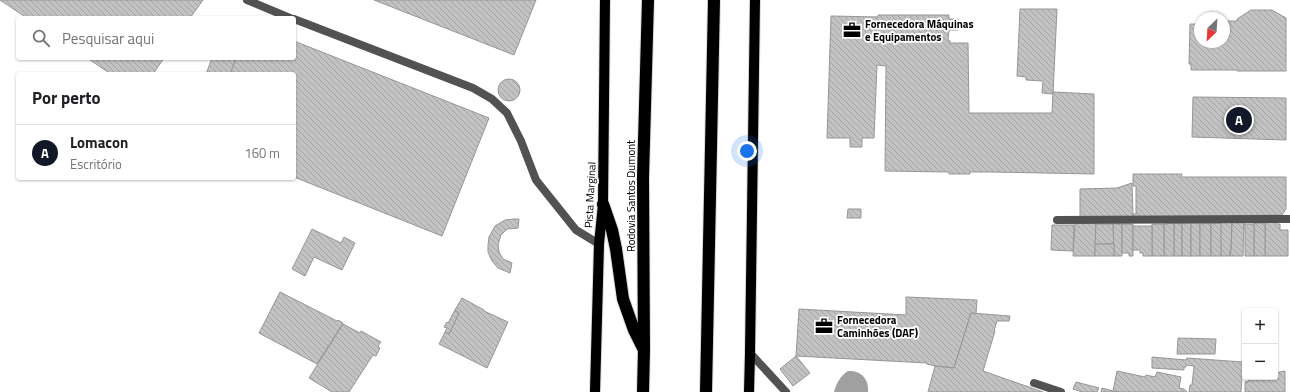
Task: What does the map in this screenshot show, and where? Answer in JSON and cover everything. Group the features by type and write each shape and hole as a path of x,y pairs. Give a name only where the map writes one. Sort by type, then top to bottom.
{"highway":[{"name":"Rodovia Santos Dumont","path":"643,392 643,177 648,0"},
{"path":"706,392 714,0"},
{"path":"603,204 612,230 623,299 634,330 644,350"}],"main road":[{"name":"Pista Marginal","path":"595,392 599,244 603,204 605,0"},
{"path":"749,392 755,0"}],"lane":[{"path":"247,0 285,16"},
{"path":"296,20 473,88 492,99 507,113 521,141 536,180 576,230 599,244"},
{"path":"1056,220 1290,219"},
{"path":"750,353 786,392"},
{"path":"1034,383 1061,392"}],"shaded area":[{"path":"848,371 857,372 866,379 868,392 834,392 839,380"}],"building":[{"path":"0,0 203,0 191,16 24,16"},
{"path":"374,0 536,0 514,55"},
{"path":"1020,9 1057,9 1053,94 1042,93 1043,81 1026,80 1026,77 1017,76"},
{"path":"1251,10 1272,10 1286,18 1286,71 1191,70 1191,64 1189,64 1190,24 1194,24 1194,48 1230,48 1230,21 1237,21 1237,19"},
{"path":"878,15 949,15 949,19 958,19 958,30 949,30 948,40 950,43 968,43 969,113 1052,113 1053,92 1094,94 1094,174 970,172 970,174 949,174 949,172 885,171 886,66 877,65 874,138 862,138 862,147 850,147 850,138 827,138 831,16 878,17"},
{"path":"296,42 489,118 442,236 296,178 296,72 231,72 235,60 296,60"},
{"path":"90,60 163,60 154,72 108,72"},
{"path":"211,60 235,60 231,72 207,72"},
{"path":"509,79 517,82 520,90 517,98 509,101 501,98 498,90 501,82"},
{"path":"1193,97 1286,98 1286,140 1192,137"},
{"path":"1133,174 1182,174 1181,177 1286,177 1286,209 1282,215 1133,217 1133,214 1136,214 1136,186 1133,186"},
{"path":"1132,183 1133,217 1080,217 1080,189 1117,188"},
{"path":"848,209 861,209 861,218 847,218"},
{"path":"519,219 518,228 507,229 501,235 498,245 499,252 503,259 512,263 510,273 498,268 492,261 488,252 488,245 489,237 495,226 505,220"},
{"path":"1220,222 1232,222 1230,256 1221,256"},
{"path":"1232,222 1244,222 1243,256 1230,256"},
{"path":"1265,222 1277,222 1277,224 1280,224 1280,230 1288,230 1288,256 1265,256"},
{"path":"1075,223 1096,223 1095,256 1073,256"},
{"path":"1174,223 1182,223 1182,256 1174,256"},
{"path":"1174,223 1174,256 1164,256 1164,224"},
{"path":"1182,223 1191,223 1191,256 1182,256"},
{"path":"1191,223 1200,223 1200,256 1191,256"},
{"path":"1200,223 1211,223 1211,256 1200,256"},
{"path":"1211,223 1221,223 1221,256 1211,256"},
{"path":"1254,223 1265,223 1265,256 1254,256"},
{"path":"1096,224 1113,224 1114,244 1095,244"},
{"path":"1113,224 1122,224 1122,256 1114,256"},
{"path":"1122,224 1133,224 1133,256 1129,256 1129,253 1122,253"},
{"path":"1152,224 1164,224 1164,256 1152,256"},
{"path":"1244,224 1254,224 1254,256 1245,256"},
{"path":"1052,225 1074,225 1073,251 1051,250"},
{"path":"1133,226 1152,226 1152,256 1143,256 1143,253 1140,253 1140,250 1133,250"},
{"path":"312,229 341,243 344,237 355,243 342,270 314,257 305,276 292,269"},
{"path":"1095,244 1114,244 1114,256 1095,256"},
{"path":"280,292 343,323 317,364 259,333"},
{"path":"906,297 977,300 976,314 971,313 954,368 935,366 927,363 796,356 799,309 906,315"},
{"path":"462,298 484,311 508,322 487,368 439,344 445,332 449,334 459,313 455,310"},
{"path":"455,310 459,313 449,334 445,332 447,328 444,327"},
{"path":"971,313 1010,316 1009,321 997,321 983,371 1043,392 928,392 935,366 954,368"},
{"path":"343,324 360,333 361,331 381,342 378,346 380,348 376,356 373,355 349,392 332,392 309,378"},
{"path":"1178,338 1216,339 1215,354 1177,354"},
{"path":"796,356 810,373 793,386 780,369"},
{"path":"1152,357 1242,362 1241,392 1189,392 1190,385 1192,385 1194,366 1186,365 1184,370 1152,368"},
{"path":"1117,371 1145,377 1146,375 1155,377 1157,372 1181,377 1179,388 1184,389 1187,392 1113,391"},
{"path":"1285,371 1285,392 1245,392 1245,382 1248,380 1278,380 1278,372"},
{"path":"1076,382 1099,388 1097,392 1082,392 1073,389"},
{"path":"1102,388 1113,391 1119,392 1101,392"}],"place":[{"name":"Fornecedora Máquinas e Equipamentos","path":"852,30"},
{"name":"Lomacon","path":"1239,120"},
{"name":"Fornecedora Caminhões (DAF)","path":"824,326"}]}
